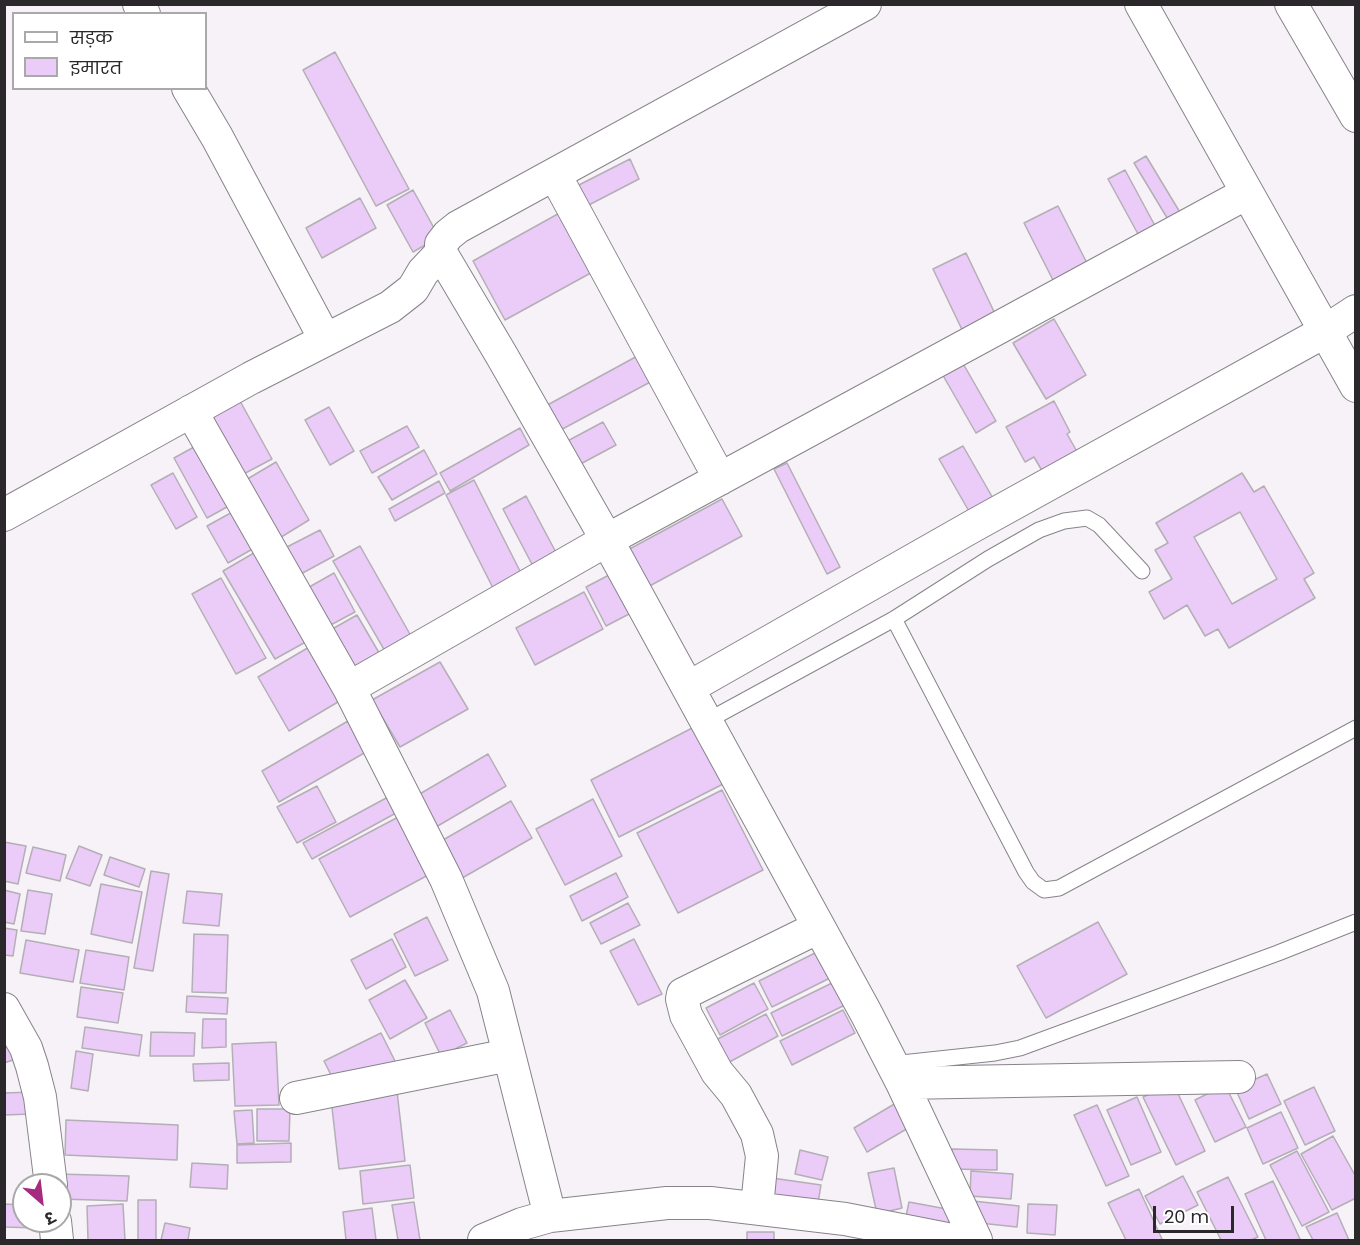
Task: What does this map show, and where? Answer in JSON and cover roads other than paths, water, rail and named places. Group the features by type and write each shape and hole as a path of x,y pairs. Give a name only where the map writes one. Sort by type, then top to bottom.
{"street":[{"path":"865,4 458,227 441,244 441,252 607,540 819,927 897,1073 976,1240"},
{"path":"1141,4 1356,386"},
{"path":"1292,4 1356,116"},
{"path":"189,90 217,137 325,339"},
{"path":"555,175 720,479"},
{"path":"349,688 607,540 1247,193"},
{"path":"4,515 191,411 325,339 376,315 413,289 423,272 441,252"},
{"path":"688,688 973,526 1324,332 1356,311"},
{"path":"191,411 349,688 446,879 493,992 550,1216"},
{"path":"757,1207 762,1156 758,1134 735,1095 717,1072 686,1016 683,994 819,927"},
{"path":"4,1009 26,1048 32,1066 40,1097 50,1173"},
{"path":"296,1098 508,1055"},
{"path":"897,1073 1239,1077"},
{"path":"491,1239 522,1224 550,1216 667,1203 710,1203 845,1219 952,1240"}],"lane":[{"path":"705,722 894,619 988,559 1039,530 1076,518 1087,518 1099,525 1142,571"},
{"path":"894,619 1026,872 1033,882 1044,890 1059,888 1356,728"},
{"path":"897,1073 1020,1048 1157,999 1356,922"}]}
